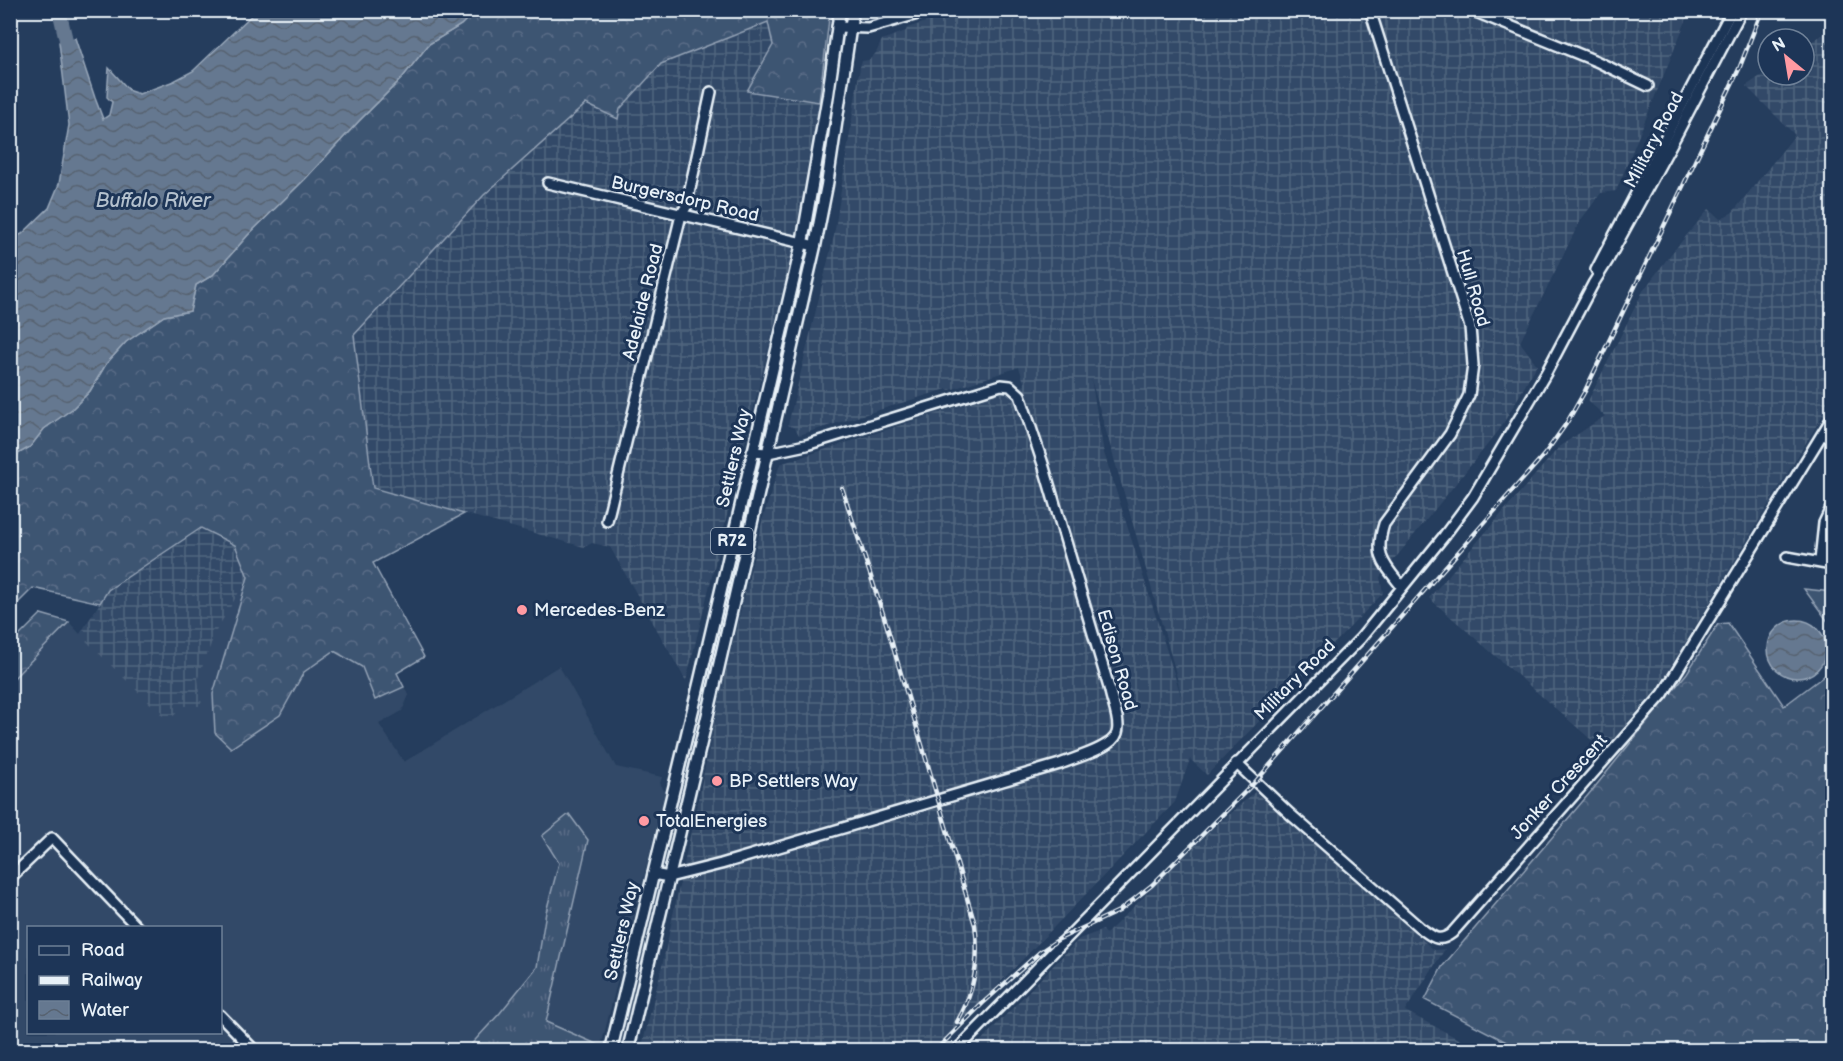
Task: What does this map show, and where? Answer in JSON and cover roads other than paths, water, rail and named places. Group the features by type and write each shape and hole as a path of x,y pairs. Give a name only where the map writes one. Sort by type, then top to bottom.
{"main road":[{"name":"Settlers Way","path":"611,1050 802,243 840,10"},
{"name":"Settlers Way","path":"628,1050 815,246 827,185 854,10"}],"street":[{"path":"837,27 868,28 932,10"},
{"name":"Hull Road","path":"1370,10 1470,327 1473,365 1469,394 1450,434 1384,524 1378,542 1380,554 1402,588"},
{"path":"1471,10 1596,61 1648,86"},
{"name":"Military Road","path":"1593,284 1594,273 1732,10"},
{"name":"Military Road","path":"957,1050 1361,638 1444,536 1473,497 1546,373 1593,284 1614,251 1742,10"},
{"name":"Adelaide Road","path":"607,521 681,215 686,207 711,92"},
{"name":"Burgersdorp Road","path":"549,183 815,246"},
{"name":"Edison Road","path":"653,874 669,877 864,823 1060,764 1110,744 1118,733 1110,691 1043,464 1020,395 1013,388 1001,385 806,445 768,453 752,452"},
{"name":"Jonker Crescent","path":"1236,763 1299,822 1419,927 1438,938 1446,938 1663,694 1833,418"},
{"path":"1820,561 1824,523 1833,506"},
{"path":"1787,557 1833,565"},
{"path":"10,878 52,838 137,926"},
{"path":"222,1017 254,1050"}],"water":[{"name":"Buffalo River","path":"256,11 475,11 461,25 429,44 402,78 248,235 213,275 196,285 190,311 164,316 126,342 106,364 90,391 72,409 44,429 30,447 11,458 11,239 22,234 49,208 59,184 69,125 59,42 75,38 103,119 109,115 112,102 107,97 109,68 130,91 139,94 174,81 193,71"},
{"path":"1797,620 1813,625 1821,633 1826,649 1821,665 1813,673 1797,678 1781,673 1773,665 1768,649 1773,633 1781,625"}],"waterway":[{"path":"59,10 66,40"}],"railway":[{"path":"936,1050 984,1002 1040,952 1059,939 1119,911 1152,885 1256,781 1544,455 1566,424 1585,391 1739,69 1762,10"},
{"path":"842,488 886,623 975,925 977,951 975,975 968,999 957,1022"}],"place":[{"name":"Mercedes-Benz","path":"522,610"},
{"name":"BP Settlers Way","path":"717,781"},
{"name":"TotalEnergies","path":"644,821"}]}
